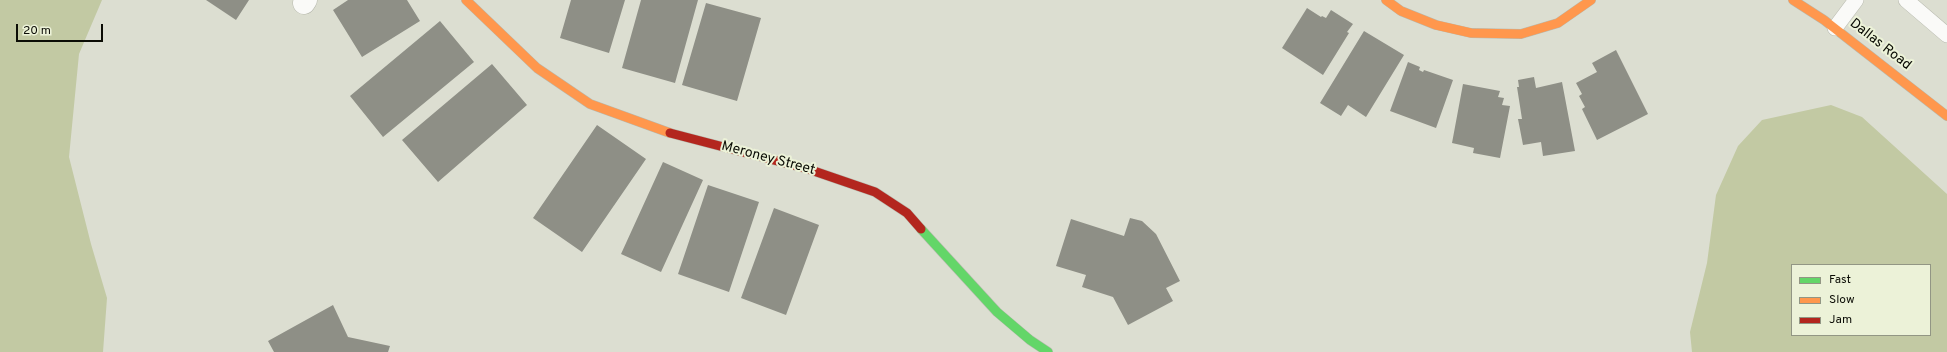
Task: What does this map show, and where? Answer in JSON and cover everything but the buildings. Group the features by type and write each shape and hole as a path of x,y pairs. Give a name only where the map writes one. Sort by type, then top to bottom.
{"street":[{"name":"Meroney Street","path":"466,0 537,68 590,104 673,134 808,169 875,192 907,213 997,312 1030,340 1048,352"},
{"path":"1386,0 1401,11 1436,25 1471,33 1521,34 1558,23 1591,0"},
{"name":"Dallas Road","path":"1793,0 1835,28 1947,116"}],"lane":[{"path":"1835,28 1856,0"},
{"path":"1906,0 1947,35"}],"green space":[{"path":"0,0 102,0 79,54 69,157 91,244 107,298 103,352 0,352"},
{"path":"1831,105 1862,117 1947,194 1947,352 1692,352 1690,332 1707,263 1716,195 1738,146 1762,120"}],"traffic: fast":[{"path":"921,229 997,312 1030,340 1048,352"}],"traffic: slow":[{"path":"466,0 537,68 590,104 670,133"},
{"path":"1386,0 1401,11 1436,25 1471,33 1521,34 1558,23 1591,0"},
{"path":"1793,0 1824,20 1947,116"}],"traffic: jam":[{"path":"670,133 808,169 875,192 907,213 921,229"}]}
